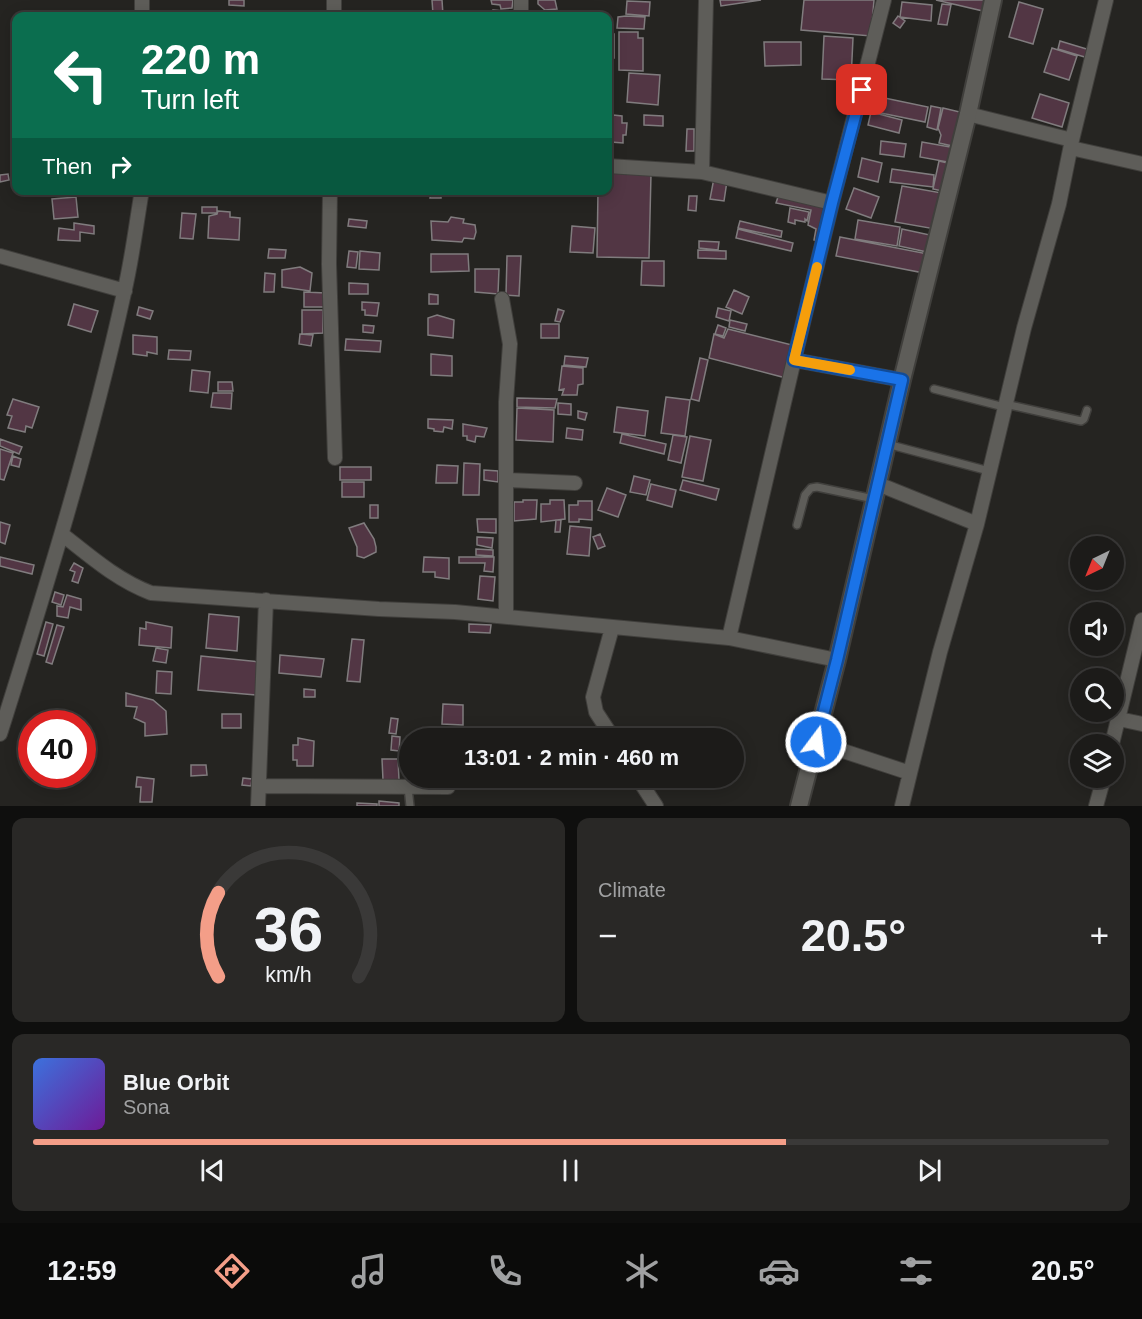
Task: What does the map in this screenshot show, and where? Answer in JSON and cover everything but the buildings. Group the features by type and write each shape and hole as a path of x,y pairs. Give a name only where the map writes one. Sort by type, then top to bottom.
{"street":[{"path":"702,172 706,0"},
{"path":"729,638 832,203 884,0"},
{"path":"799,806 837,660 902,380 968,114 993,0"},
{"path":"902,806 940,652 977,524 1024,328 1059,204 1106,0"},
{"path":"968,114 1142,164"},
{"path":"612,166 702,172 832,203"},
{"path":"0,734 63,535 93,424 125,291 141,195"},
{"path":"330,195 329,264 335,458"},
{"path":"0,256 125,291"},
{"path":"502,298 510,344 506,402 506,616"},
{"path":"794,360 902,380"},
{"path":"506,480 575,483"},
{"path":"876,492 977,524"},
{"path":"63,535 113,574 151,593 506,616 729,638 837,660"},
{"path":"258,806 266,600"},
{"path":"1124,697 1142,620"},
{"path":"606,728 596,712 593,697 612,628"},
{"path":"1124,720 1142,724"},
{"path":"816,742 910,773"},
{"path":"259,786 399,787"},
{"path":"644,788 656,806"},
{"path":"1096,806 1101,788"}],"lane":[{"path":"934,390 1081,421 1087,410"},
{"path":"887,444 989,471"},
{"path":"797,525 805,495 811,488 817,486 876,492"},
{"path":"408,788 410,806"}],"slow traffic":[{"path":"817,267 794,360 850,370"}],"route":[{"path":"816,742 902,380 794,360 862,90"}]}
